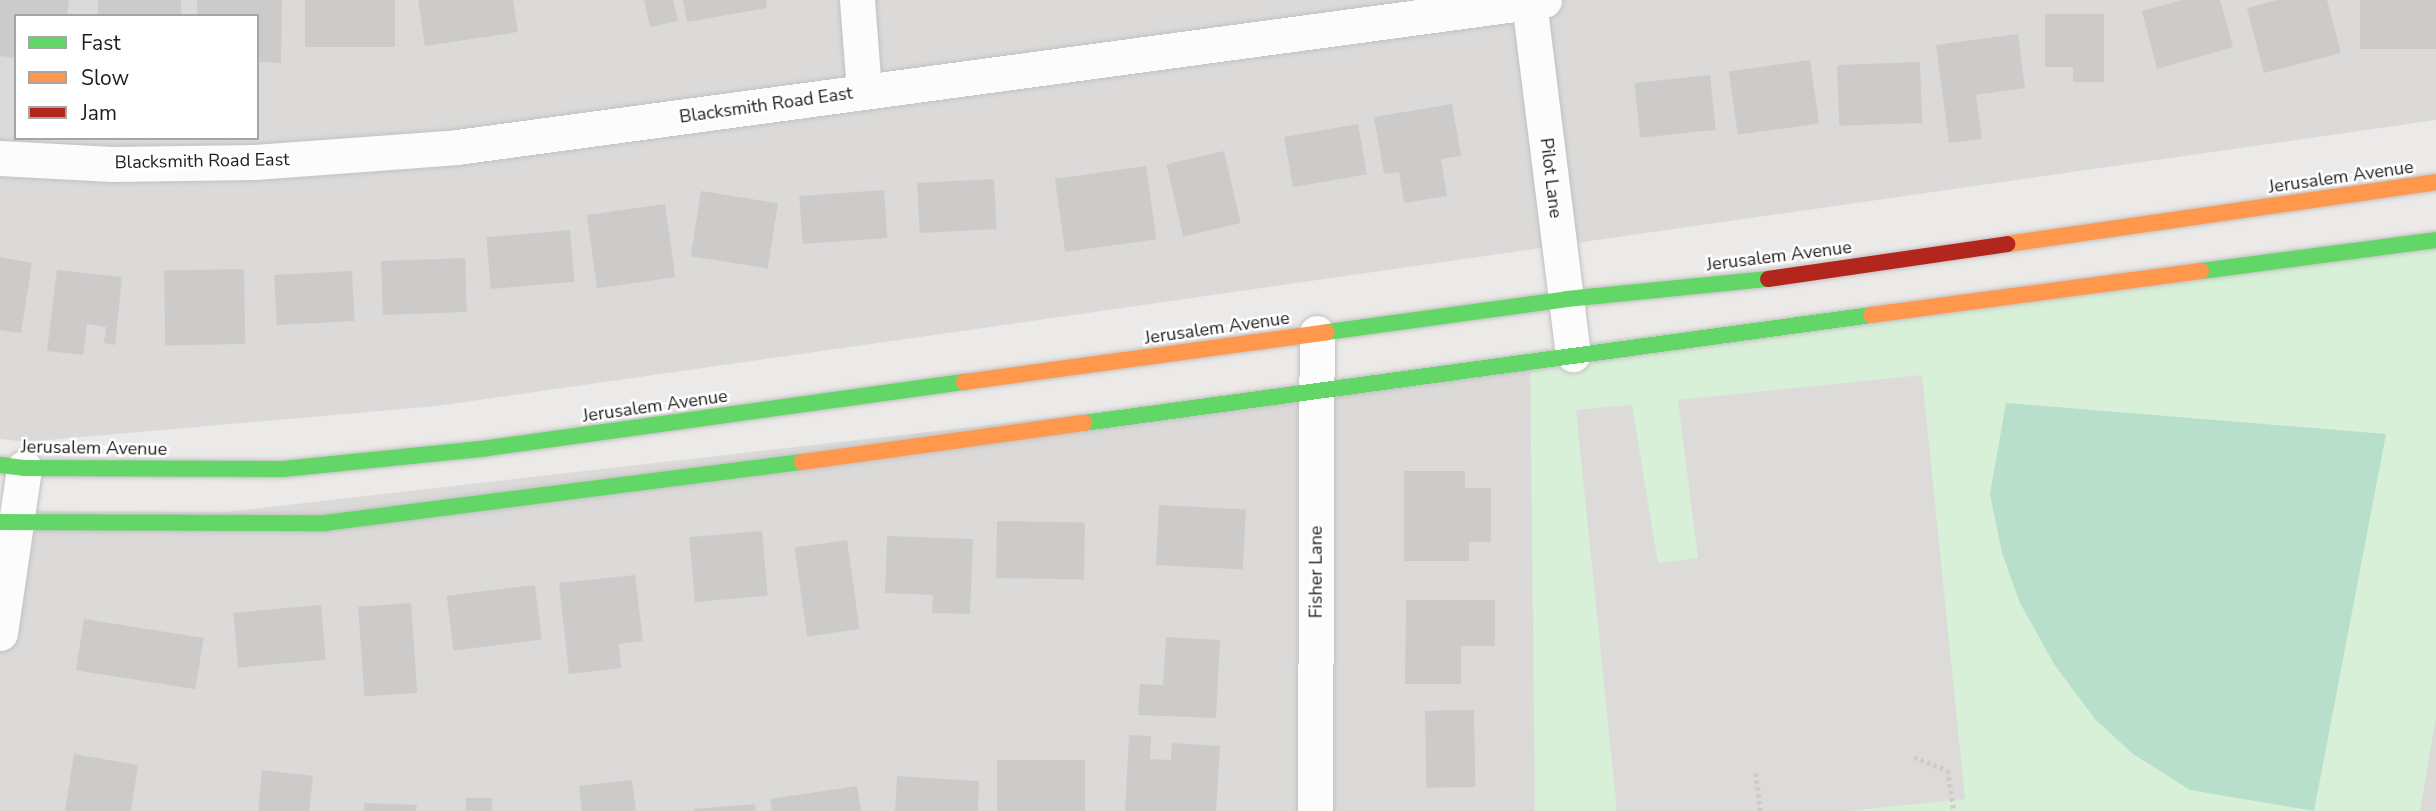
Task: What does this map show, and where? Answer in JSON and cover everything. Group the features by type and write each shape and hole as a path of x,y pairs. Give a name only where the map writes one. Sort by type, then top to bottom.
{"main road":[{"name":"Jerusalem Avenue","path":"12,466 283,469 488,448 783,413 1317,333 1567,299 1768,279 2436,182"},
{"path":"8,522 325,523 790,464 1573,354 2436,240"},
{"path":"787,441 790,464"}],"street":[{"path":"857,0 864,91"},
{"name":"Blacksmith Road East","path":"0,158 112,164 255,162 443,148 864,91 1326,14 1536,1"},
{"name":"Pilot Lane","path":"1536,1 1573,354"},
{"name":"Fisher Lane","path":"1315,811 1317,333"},
{"path":"0,633 12,466"}],"path":[{"path":"1914,757 1948,770 1954,811"},
{"path":"1756,773 1761,811"}],"shaded area":[{"path":"0,0 2436,0 2436,120 437,406 26,442 0,439"},
{"path":"2436,231 2436,811 0,811 0,511 226,512 1085,414"},
{"path":"1922,375 1965,799 1848,811 1617,811 1576,410 1632,405 1658,563 1698,558 1678,400"}],"green space":[{"path":"2436,232 2436,718 2420,811 1535,811 1530,351"},
{"path":"2006,403 2386,434 2314,811 2190,790 2133,754 2095,719 2054,664 2020,603 2002,553 1990,494"}],"building":[{"path":"0,0 69,0 67,14 14,14 14,58 0,56"},
{"path":"98,0 181,0 181,14 98,14"},
{"path":"197,0 282,0 281,63 259,62 259,14 197,14"},
{"path":"305,0 395,0 395,47 305,47"},
{"path":"418,0 513,0 518,32 425,46"},
{"path":"644,0 673,0 678,21 650,27"},
{"path":"683,0 766,0 767,8 687,22"},
{"path":"2182,0 2220,0 2233,47 2157,69 2142,11"},
{"path":"2277,0 2327,0 2341,53 2264,73 2247,8"},
{"path":"2360,0 2436,0 2436,49 2360,49"},
{"path":"2045,14 2104,14 2104,82 2073,82 2073,67 2045,67"},
{"path":"2018,34 2025,88 1976,95 1982,139 1949,143 1936,45"},
{"path":"1810,60 1819,123 1738,135 1729,71"},
{"path":"1920,62 1922,123 1839,126 1837,65"},
{"path":"1710,75 1716,130 1640,138 1634,83"},
{"path":"1452,104 1461,156 1441,159 1447,196 1404,203 1399,172 1384,174 1374,117"},
{"path":"1358,124 1367,174 1293,187 1284,137"},
{"path":"1224,151 1241,223 1183,236 1167,164"},
{"path":"1146,166 1156,239 1065,252 1055,179"},
{"path":"994,179 997,229 920,233 917,183"},
{"path":"884,190 887,238 803,244 799,196"},
{"path":"701,191 778,203 768,268 691,256"},
{"path":"665,204 675,277 597,288 587,215"},
{"path":"570,230 575,282 491,289 486,237"},
{"path":"0,257 32,263 21,333 0,330"},
{"path":"465,258 467,312 383,315 381,261"},
{"path":"244,269 245,344 165,345 164,270"},
{"path":"57,270 122,277 115,345 104,343 106,327 87,324 83,355 47,351"},
{"path":"352,271 355,321 277,325 274,275"},
{"path":"1404,471 1465,471 1465,488 1491,488 1491,542 1469,542 1469,561 1404,561"},
{"path":"1159,505 1246,510 1243,569 1156,565"},
{"path":"997,521 1085,523 1084,580 996,578"},
{"path":"762,531 768,596 695,602 689,537"},
{"path":"887,536 973,539 970,614 932,613 933,595 885,593"},
{"path":"847,540 860,629 807,637 795,547"},
{"path":"635,575 643,641 619,644 621,668 569,674 559,583"},
{"path":"535,585 542,640 453,650 447,596"},
{"path":"1406,600 1495,600 1495,646 1461,646 1461,684 1405,684"},
{"path":"411,603 417,693 364,696 358,607"},
{"path":"321,605 326,660 238,667 233,613"},
{"path":"84,619 204,638 195,689 76,670"},
{"path":"1166,637 1220,640 1216,718 1138,715 1140,684 1163,685"},
{"path":"1474,710 1475,787 1426,788 1425,711"},
{"path":"1129,735 1151,736 1150,759 1171,760 1172,743 1220,746 1216,811 1125,811"},
{"path":"74,754 138,765 131,811 65,811"},
{"path":"997,760 1085,760 1085,811 997,811"},
{"path":"262,770 313,776 309,811 258,811"},
{"path":"897,776 979,781 978,811 895,811"},
{"path":"632,780 636,811 582,811 579,786"},
{"path":"857,786 861,811 772,811 770,799"},
{"path":"466,798 492,798 492,811 466,811"},
{"path":"364,803 417,805 416,811 364,811"},
{"path":"755,804 756,811 694,811 694,809"}],"traffic: fast":[{"path":"2201,271 2436,240"},
{"path":"1327,332 1567,299 1768,279"},
{"path":"1084,423 1871,315"},
{"path":"0,465 24,468 283,469 488,448 964,382"},
{"path":"0,522 325,523 802,462"}],"traffic: slow":[{"path":"2007,244 2436,182"},
{"path":"1871,315 2201,271"},
{"path":"964,382 1327,332"},
{"path":"802,462 1084,423"}],"traffic: jam":[{"path":"1768,279 2007,244"}]}
